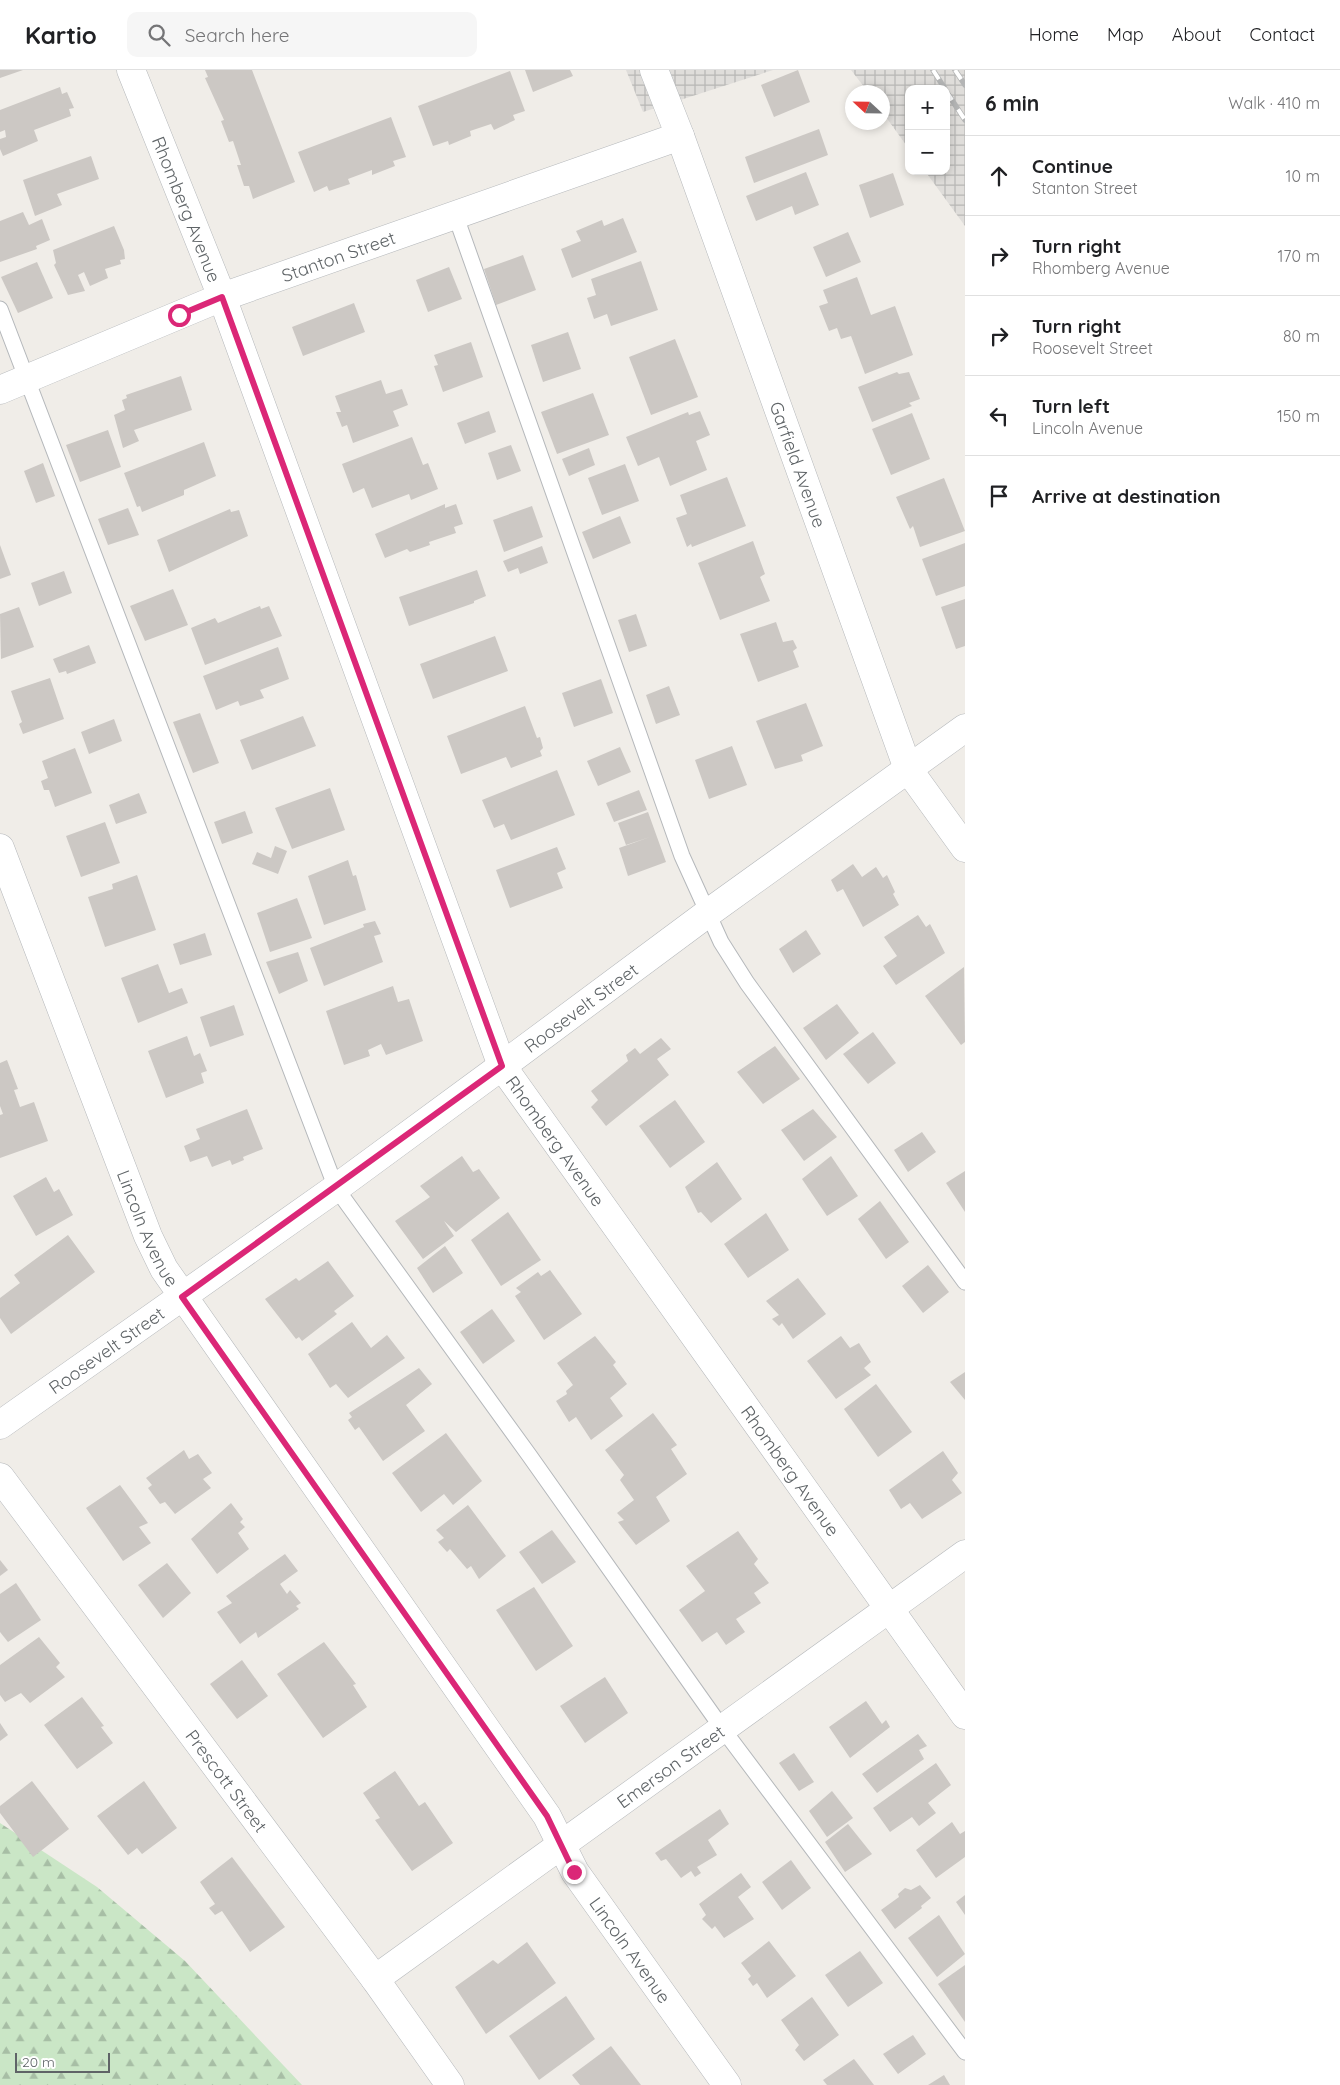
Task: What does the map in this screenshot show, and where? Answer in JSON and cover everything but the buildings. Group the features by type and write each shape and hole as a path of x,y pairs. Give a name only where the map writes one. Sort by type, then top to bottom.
{"street":[{"name":"Rhomberg Avenue","path":"131,70 222,297 502,1066 888,1610 965,1715"},
{"name":"Garfield Avenue","path":"654,70 680,136 908,769 965,848"},
{"name":"Stanton Street","path":"0,390 222,297 680,136"},
{"name":"Roosevelt Street","path":"0,1425 336,1188 708,913 965,728"},
{"name":"Lincoln Avenue","path":"0,848 148,1236 164,1269 547,1816 574,1872 727,2085"},
{"name":"Prescott Street","path":"0,1477 375,1979 450,2085"},
{"name":"Emerson Street","path":"375,1979 965,1554"}],"lane":[{"path":"455,214 678,847 721,942 747,983 965,1282"},
{"path":"0,309 336,1188 529,1455 722,1728 965,2052"}],"shaded area":[{"path":"626,70 773,70 643,112"},
{"path":"851,70 965,70 965,226 928,175 950,175 950,85 905,85 905,143 890,123 890,85 863,85"}],"green space":[{"path":"0,1823 97,1887 185,1961 302,2085 0,2085"}],"railway":[{"path":"933,70 942,85"},
{"path":"955,70 965,85"},
{"path":"950,97 965,120"}],"route":[{"path":"179,315 222,297 502,1066 336,1188 182,1297 547,1816 574,1872"}]}
